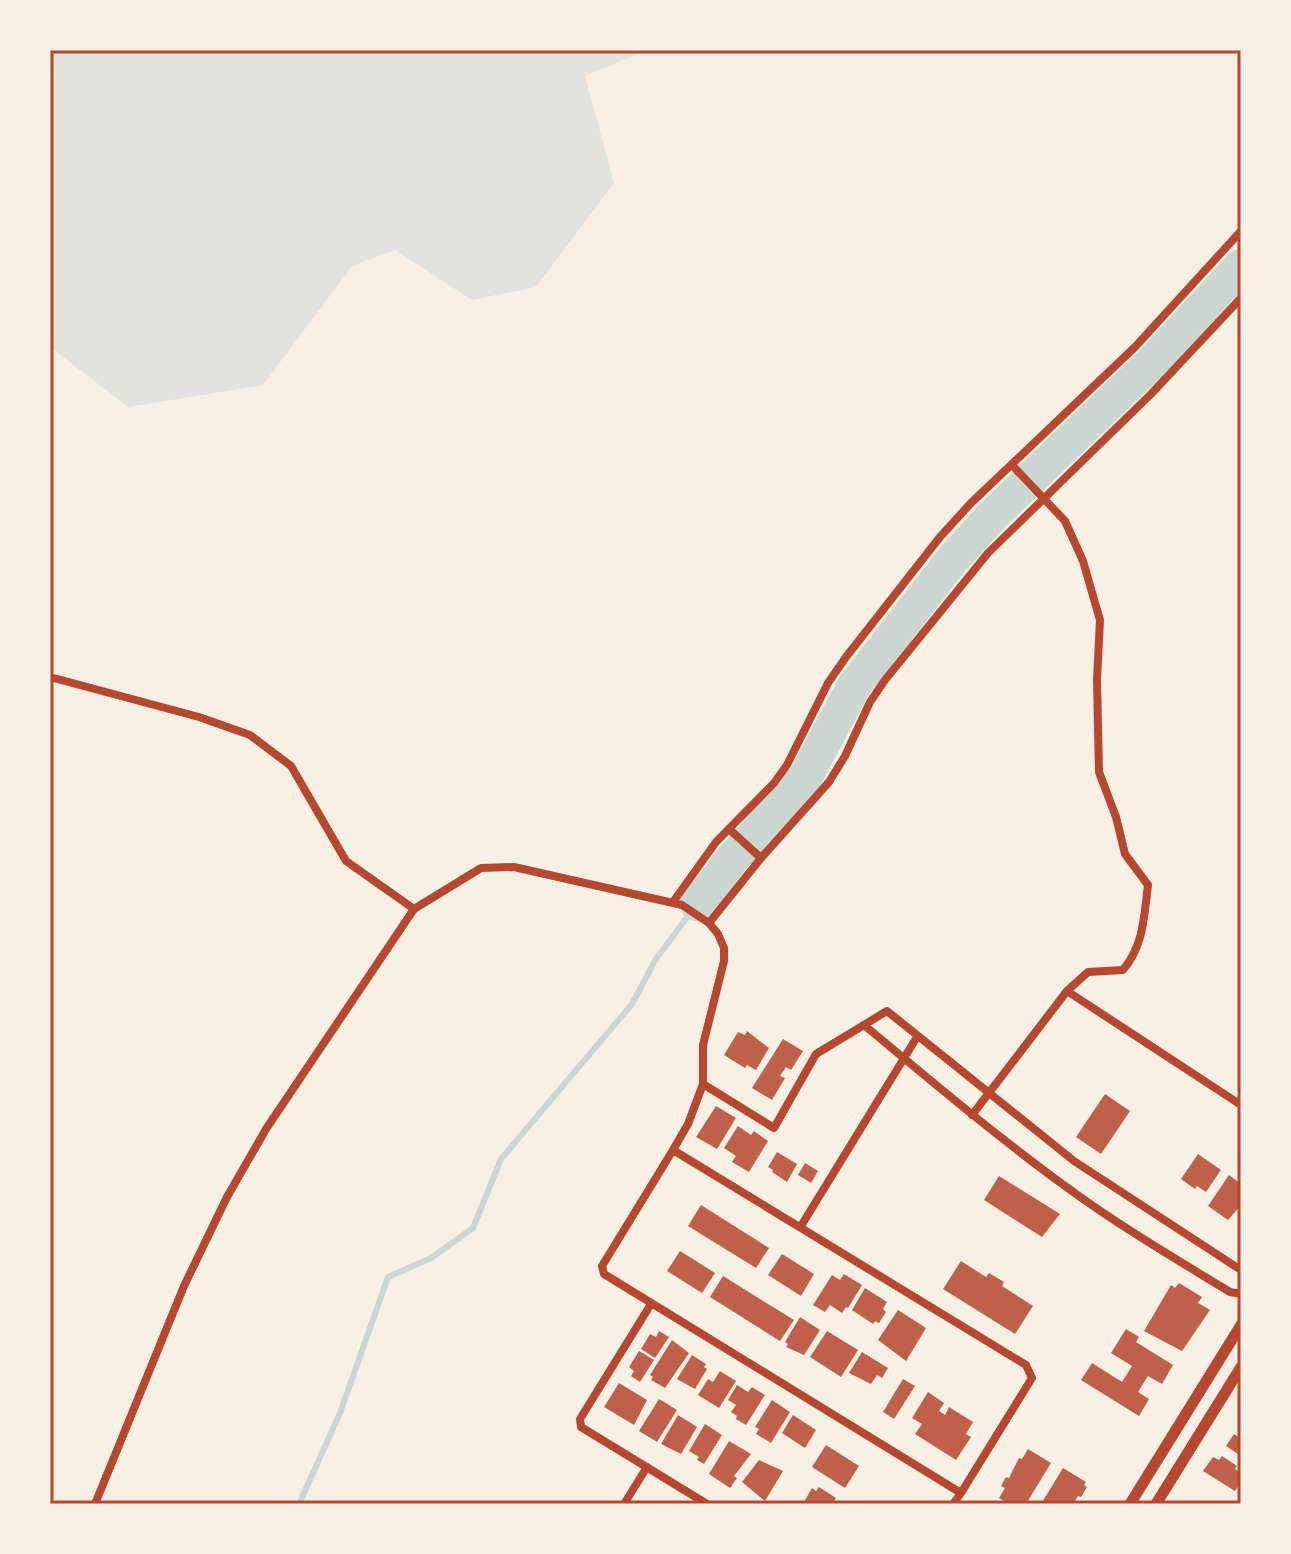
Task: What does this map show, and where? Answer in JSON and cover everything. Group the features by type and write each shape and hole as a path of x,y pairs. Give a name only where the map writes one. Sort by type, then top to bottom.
{"street":[{"path":"673,902 688,878 729,829 774,783 787,765 828,683 940,537 1135,347 1241,231"},
{"path":"709,923 761,858 829,782 870,702 885,680 988,553 1162,383 1241,298"},
{"path":"972,1115 1067,991 1088,972 1123,970 1134,957 1143,932 1148,885 1125,854 1116,817 1099,772 1097,680 1100,620 1078,547 1065,521 1012,465"},
{"path":"50,677 199,717 250,735 291,766 346,861 414,909"},
{"path":"729,829 761,858"},
{"path":"95,1504 184,1286 227,1197 266,1129 414,909 481,868 497,866 514,867 686,906 709,923 724,948 724,961 703,1045 703,1084 688,1124 602,1266 604,1274 961,1493"},
{"path":"1067,991 1241,1105"},
{"path":"703,1084 774,1128 816,1054 887,1011 1074,1161 1241,1270"},
{"path":"864,1025 972,1115 1111,1219 1230,1292 1241,1294"},
{"path":"801,1226 917,1037"},
{"path":"673,1150 1026,1365 1032,1378 953,1504"},
{"path":"651,1304 580,1419 581,1427 707,1504"},
{"path":"1130,1504 1241,1325"},
{"path":"1156,1504 1241,1367"},
{"path":"624,1504 647,1467"}],"shaded area":[{"path":"50,50 648,50 585,76 614,183 536,287 472,300 395,250 352,266 263,385 128,407 50,347"}],"building":[{"path":"747,1031 769,1048 756,1070 747,1065 745,1068 724,1055 738,1032 745,1035"},
{"path":"783,1039 803,1051 791,1070 786,1067 780,1076 785,1078 772,1100 752,1088"},
{"path":"1105,1094 1130,1111 1101,1154 1076,1137"},
{"path":"716,1106 736,1118 717,1149 696,1137"},
{"path":"738,1126 751,1135 754,1131 768,1141 749,1172 732,1162 736,1156 724,1148"},
{"path":"777,1152 797,1164 787,1182 768,1167"},
{"path":"1198,1154 1221,1170 1206,1192 1197,1186 1195,1189 1181,1179"},
{"path":"805,1163 818,1171 811,1183 798,1175"},
{"path":"1229,1175 1241,1184 1241,1205 1228,1220 1208,1206"},
{"path":"999,1176 1060,1214 1042,1237 984,1200"},
{"path":"701,1205 769,1248 756,1268 688,1226"},
{"path":"680,1251 715,1273 702,1293 667,1271"},
{"path":"782,1254 814,1274 801,1296 768,1275"},
{"path":"961,1261 986,1277 989,1273 1004,1282 1002,1286 1033,1306 1015,1334 943,1289"},
{"path":"844,1274 862,1285 848,1308 842,1313 830,1305 825,1312 813,1305 832,1275 840,1280"},
{"path":"723,1276 794,1320 780,1341 710,1297"},
{"path":"1179,1283 1202,1297 1198,1303 1210,1310 1182,1351 1144,1331 1171,1285 1175,1288"},
{"path":"865,1288 887,1302 883,1309 886,1312 879,1323 875,1321 873,1324 852,1310"},
{"path":"898,1310 926,1328 906,1361 878,1340"},
{"path":"800,1317 820,1330 804,1355 786,1347 788,1344 785,1342"},
{"path":"1126,1329 1139,1337 1136,1342 1173,1365 1162,1384 1148,1376 1138,1392 1149,1399 1139,1416 1081,1380 1092,1363 1122,1382 1132,1366 1111,1353"},
{"path":"659,1331 669,1337 655,1358 641,1349 650,1334 656,1337"},
{"path":"827,1331 858,1350 841,1377 810,1357"},
{"path":"672,1340 689,1353 665,1388 651,1380 653,1377 650,1375"},
{"path":"639,1351 654,1360 640,1382 631,1376 634,1371 629,1367"},
{"path":"862,1352 888,1368 882,1378 877,1375 871,1384 849,1373"},
{"path":"692,1355 706,1364 704,1367 707,1369 695,1389 677,1379"},
{"path":"720,1371 736,1381 719,1408 698,1395 708,1379 713,1382"},
{"path":"903,1379 915,1386 894,1419 883,1412"},
{"path":"619,1383 647,1400 634,1425 604,1407"},
{"path":"737,1385 748,1392 752,1387 765,1395 746,1425 736,1419 737,1416 731,1412 736,1405 728,1400"},
{"path":"928,1392 944,1403 939,1411 945,1415 949,1407 973,1422 966,1434 971,1437 956,1460 915,1434 922,1424 912,1418"},
{"path":"659,1399 677,1410 657,1442 639,1431"},
{"path":"772,1400 790,1412 771,1443 756,1434 759,1429 755,1427"},
{"path":"678,1415 697,1427 681,1454 661,1444"},
{"path":"793,1415 816,1430 805,1448 782,1433"},
{"path":"705,1424 722,1435 704,1464 689,1451"},
{"path":"1234,1434 1241,1439 1241,1456 1226,1446"},
{"path":"729,1441 751,1454 734,1476 737,1478 730,1488 709,1474"},
{"path":"826,1445 859,1466 845,1488 812,1467"},
{"path":"1028,1449 1051,1463 1026,1504 1009,1504 999,1498 1005,1488 1001,1486"},
{"path":"1222,1456 1237,1466 1235,1469 1241,1473 1241,1482 1235,1491 1203,1471 1213,1457 1219,1460"},
{"path":"759,1460 783,1471 765,1501 742,1482"},
{"path":"1063,1468 1086,1482 1084,1485 1087,1487 1081,1497 1078,1496 1073,1504 1041,1504"},
{"path":"819,1487 836,1498 832,1504 803,1504 812,1488 816,1491"}],"waterway":[{"path":"697,904 733,858 806,776 854,686 953,559 991,517 1151,363 1241,266"},
{"path":"299,1504 340,1413 388,1277 431,1258 473,1228 501,1159 632,1004 656,959 697,904"}]}
